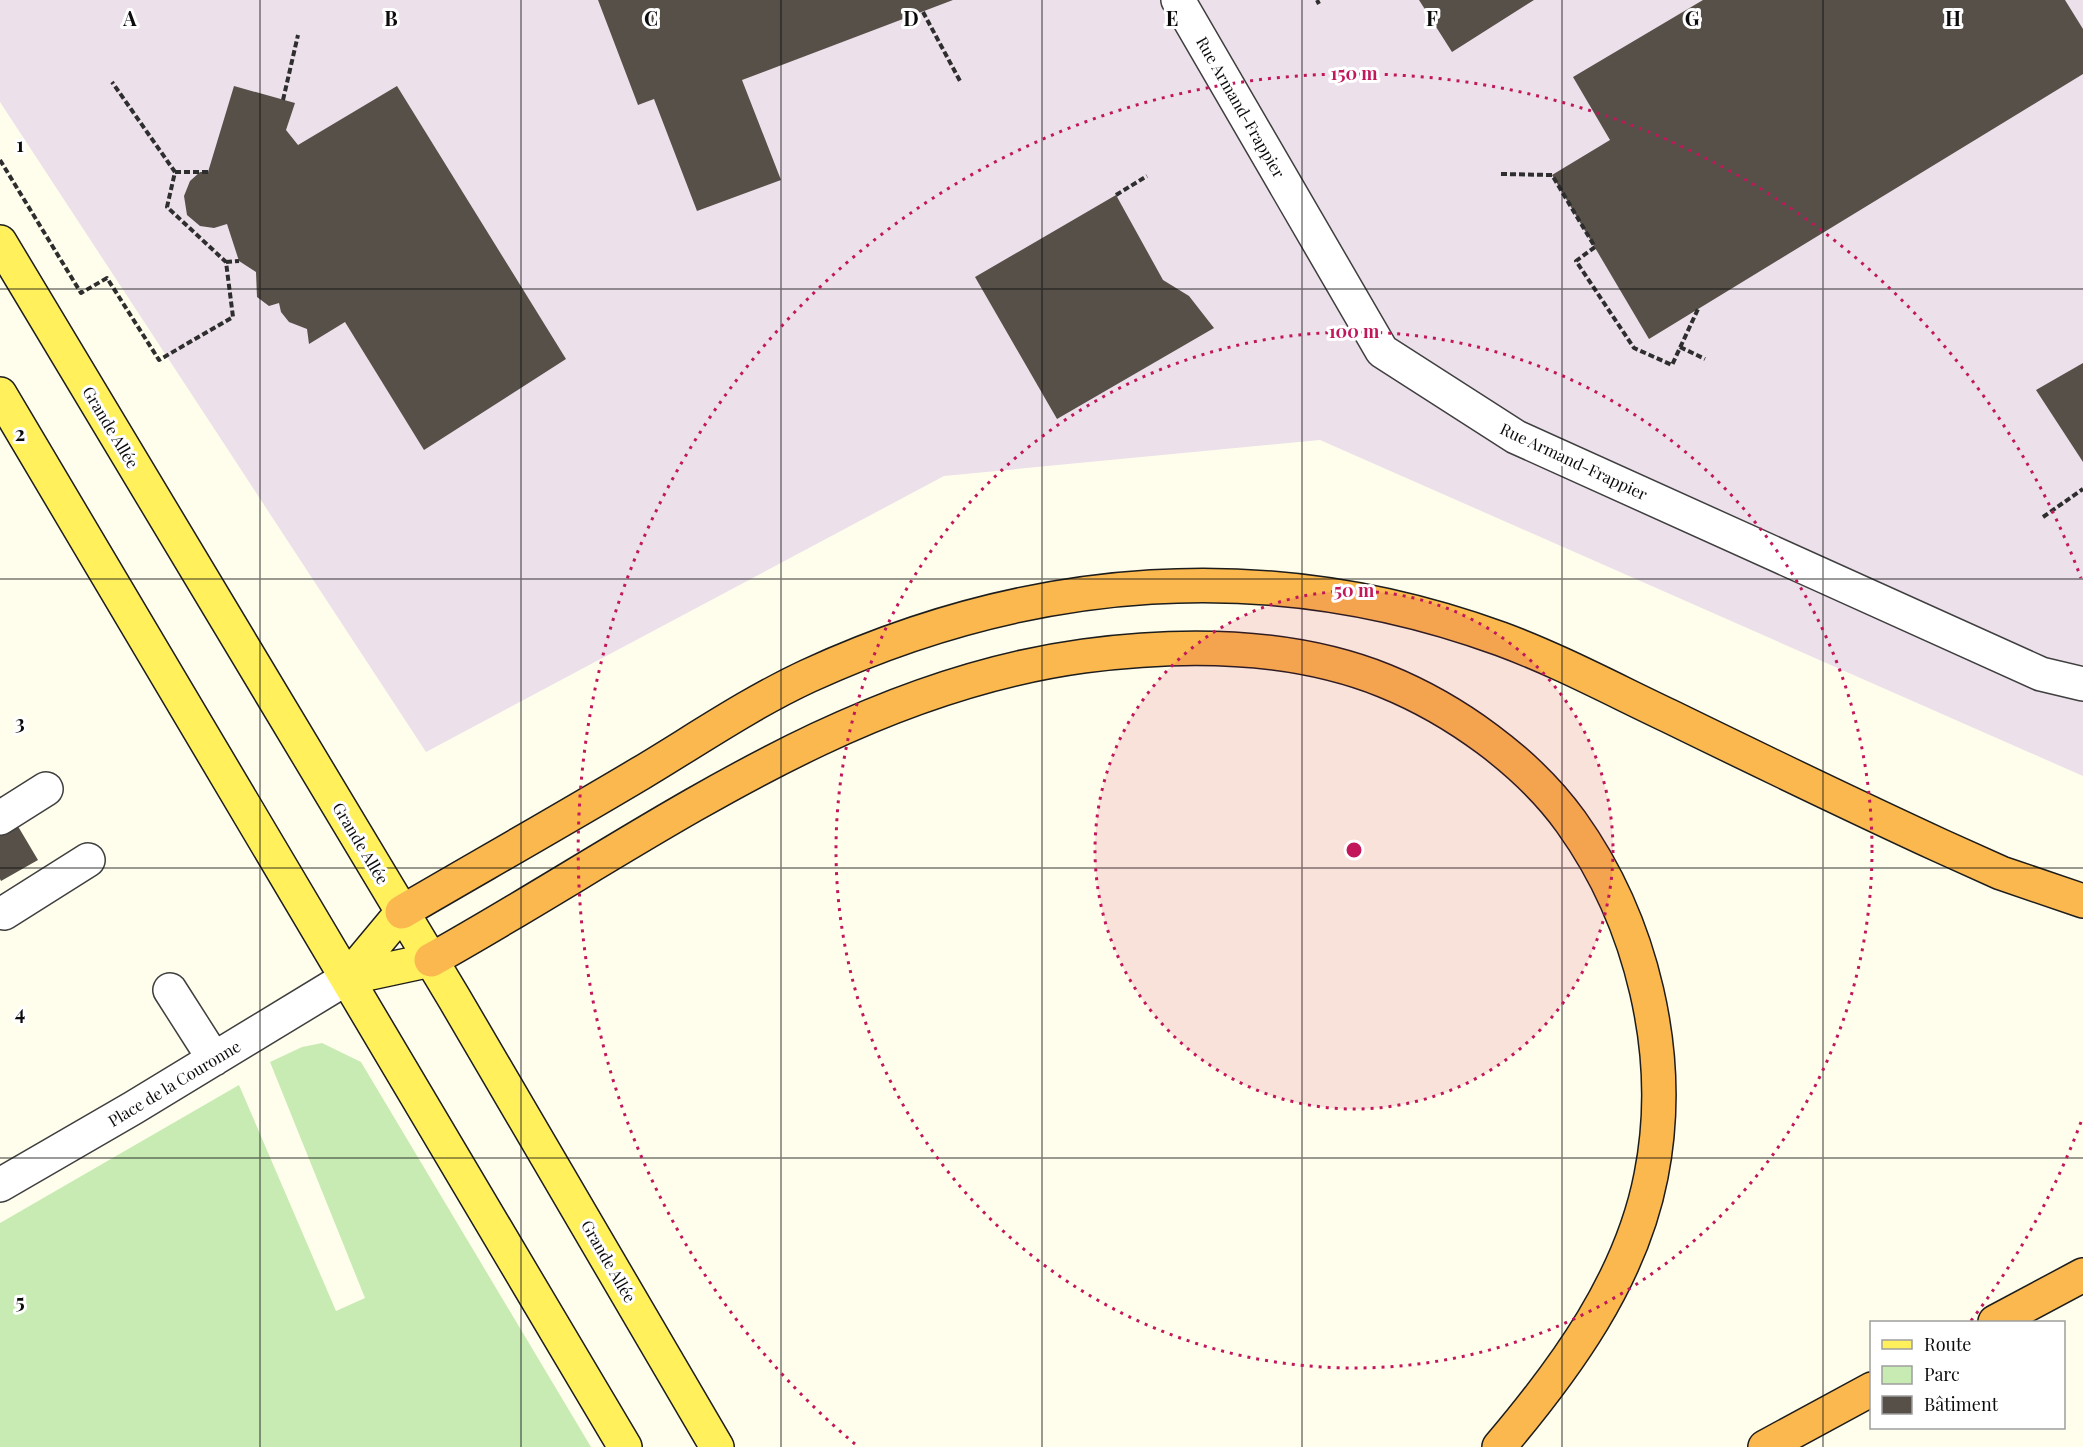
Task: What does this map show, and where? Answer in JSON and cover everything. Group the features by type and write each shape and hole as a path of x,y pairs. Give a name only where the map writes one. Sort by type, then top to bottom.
{"highway":[{"path":"402,912 778,691 856,656 975,614 1036,601 1131,587 1231,585 1331,594 1387,605 1504,640 1951,851 2001,873 2083,901"},
{"path":"431,960 769,763 855,722 947,685 992,673 1074,658 1179,649 1265,652 1308,659 1384,681 1421,698 1484,739 1546,792 1569,819 1594,857 1630,932 1642,972 1656,1051 1658,1105 1651,1175 1625,1259 1566,1361 1499,1447"},
{"path":"1999,1321 2083,1275"},
{"path":"1765,1447 1870,1390"}],"main road":[{"name":"Grande Allée","path":"0,242 431,960 717,1447"},
{"path":"0,394 625,1447"},
{"name":"Place de la Couronne","path":"347,978 402,912"},
{"name":"Place de la Couronne","path":"347,978 431,960"}],"street":[{"name":"Rue Armand-Frappier","path":"1178,0 1382,351 1516,437 2041,674 2083,684"},
{"path":"0,818 46,789"},
{"path":"4,913 88,860"},
{"name":"Place de la Couronne","path":"0,1185 347,978"},
{"path":"170,990 214,1059"}],"path":[{"path":"923,12 960,81"},
{"path":"283,100 298,35"},
{"path":"0,160 81,293 107,278 159,360 232,317 226,262 167,207 175,172 112,82"},
{"path":"175,172 208,172"},
{"path":"1501,174 1552,175 1595,247 1576,261 1634,348 1672,365 1698,309"},
{"path":"1116,195 1147,176"},
{"path":"226,262 239,261"},
{"path":"1680,347 1705,359"},
{"path":"2043,517 2083,489"}],"shaded area":[{"path":"0,0 2083,0 2083,776 1320,440 944,476 426,752 0,102"}],"green space":[{"path":"322,1043 361,1062 591,1447 0,1447 0,1223 239,1085 336,1311 365,1298 270,1062 302,1047"}],"building":[{"path":"598,0 953,0 742,80 781,180 697,211 654,99 638,105"},
{"path":"1419,0 1534,0 1452,52"},
{"path":"1703,0 2065,0 2083,29 2083,74 1649,339 1552,175 1610,140 1573,77"},
{"path":"234,86 295,103 286,130 298,145 397,86 566,359 424,450 345,322 309,344 307,329 289,322 281,312 279,303 269,306 257,297 256,272 239,261 227,224 214,228 200,226 187,215 184,196 190,181 200,172 208,172"},
{"path":"1116,195 1163,280 1189,296 1214,328 1057,419 975,277"},
{"path":"2083,363 2083,462 2036,390"},
{"path":"0,796 38,860 1,881 0,879"}]}
